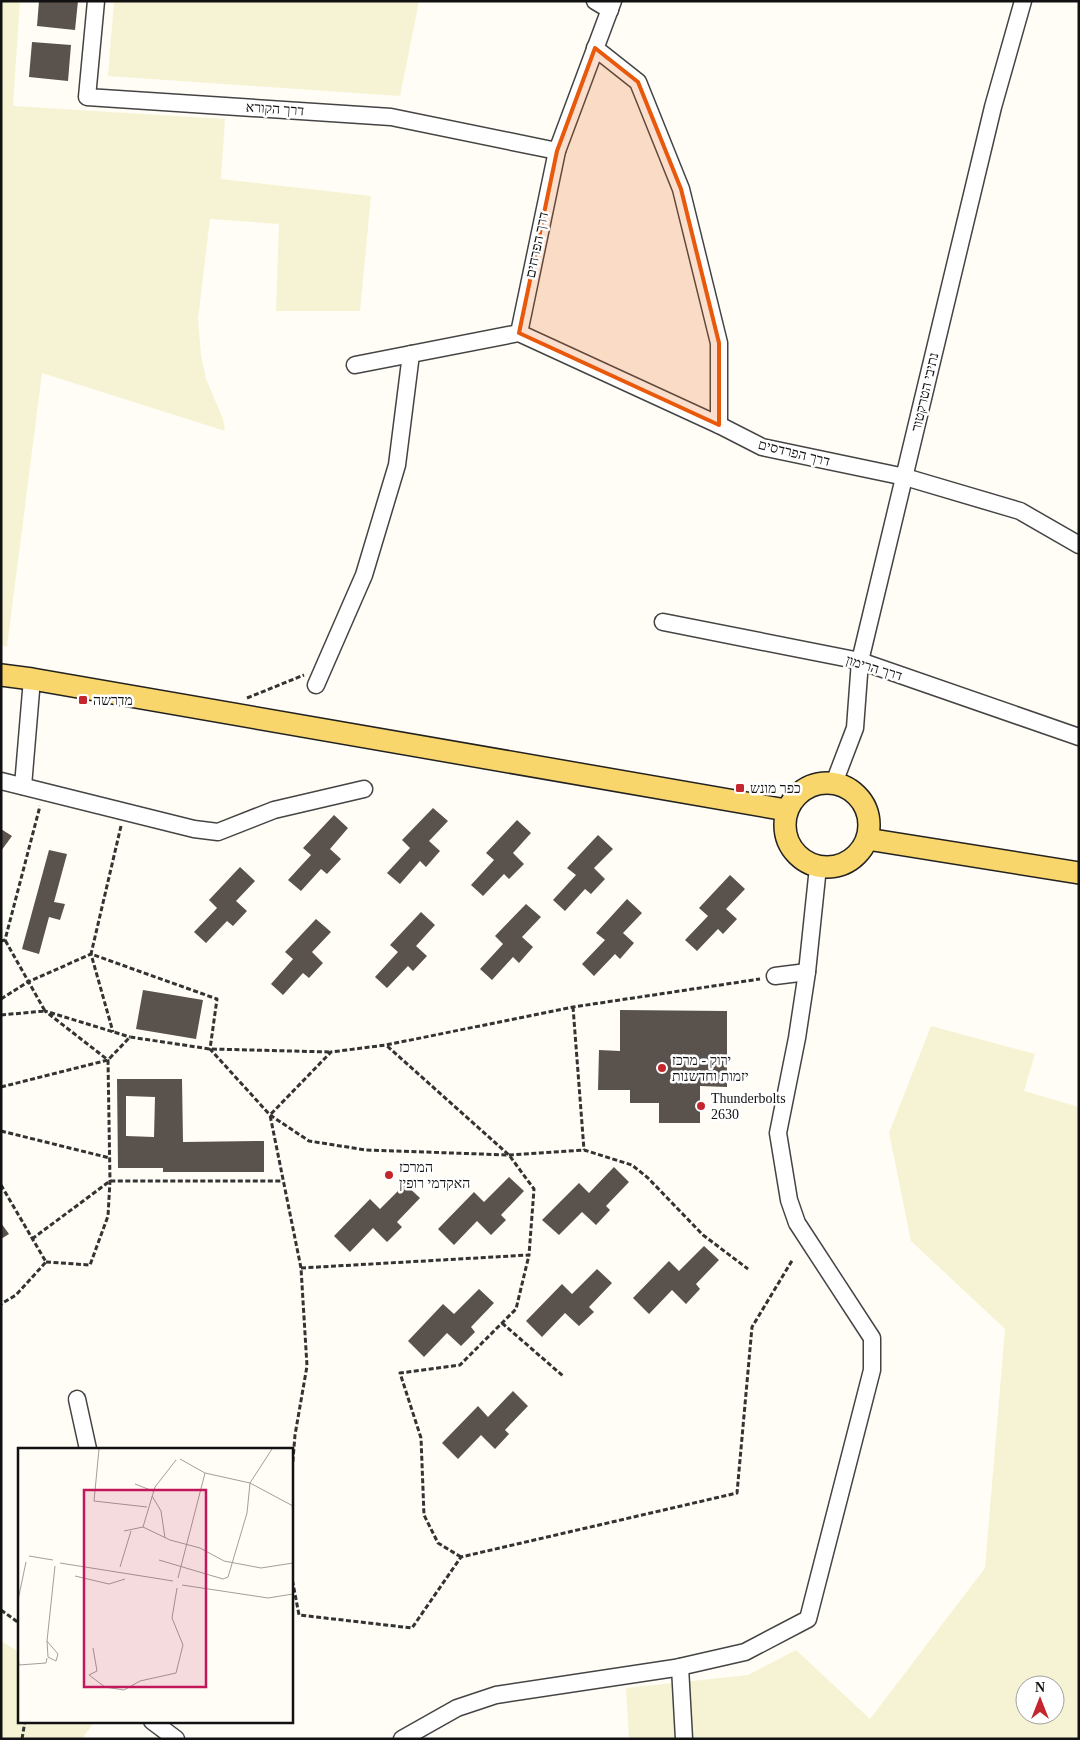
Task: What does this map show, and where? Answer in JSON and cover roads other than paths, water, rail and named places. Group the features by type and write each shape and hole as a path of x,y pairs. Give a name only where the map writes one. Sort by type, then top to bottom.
{"main road":[{"path":"1,675 786,810"},
{"path":"822,782 834,783 845,786 856,794 863,803 869,820 867,838 853,858 842,864 818,867 805,861 794,852 786,839 784,825 786,810 800,791 810,785 822,782"},
{"path":"867,838 1079,872"}],"street":[{"name":"דרך הקורא","path":"96,1 87,97 391,117 557,151"},
{"path":"595,1 612,5"},
{"name":"נתיבי הטרקטור","path":"834,783 855,728 860,661 993,107 1023,1"},
{"name":"דרך הפרחים","path":"519,333 557,151 612,5"},
{"path":"595,48 638,82 681,189 719,343 718,425"},
{"path":"355,365 519,333"},
{"name":"דרך הפרדסים","path":"519,333 762,447 905,477 1020,511 1079,545"},
{"path":"316,685 364,575 396,465 411,354"},
{"name":"דרך הרימון","path":"663,622 860,661 1079,737"},
{"path":"23,786 32,679"},
{"path":"1,781 194,829 218,832 274,810 364,789"},
{"path":"402,1739 458,1708 496,1695 680,1667 745,1652 808,1619 872,1370 872,1338 797,1223 790,1200 778,1133 797,1038 807,972 818,867"},
{"path":"775,976 807,972"},
{"path":"77,1398 88,1448"},
{"path":"680,1667 684,1739"},
{"path":"153,1722 176,1739"}],"place":[{"name":"מדרשה","path":"83,700"},
{"name":"כפר מונש","path":"740,788"},
{"name":"ירוק - מרכז יזמות וחדשנות","path":"662,1068"},
{"name":"Thunderbolts 2630","path":"701,1106"},
{"name":"המרכז האקדמי רופין","path":"389,1175"}]}
